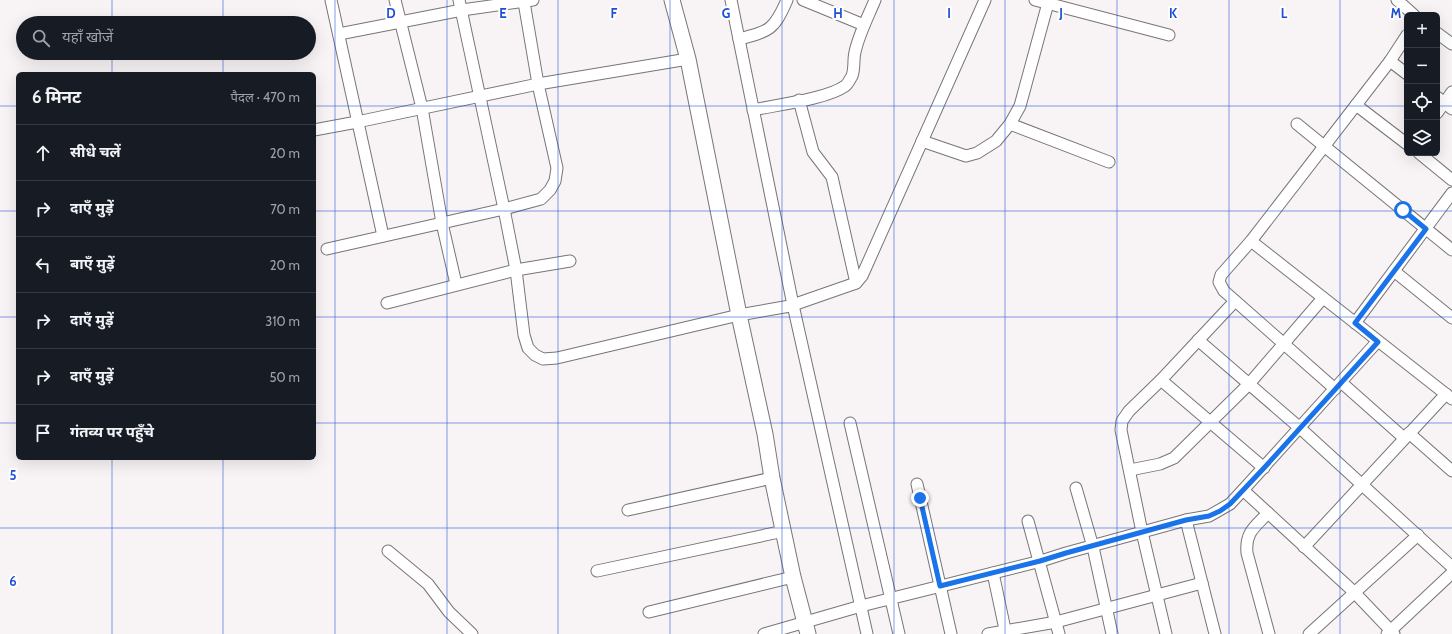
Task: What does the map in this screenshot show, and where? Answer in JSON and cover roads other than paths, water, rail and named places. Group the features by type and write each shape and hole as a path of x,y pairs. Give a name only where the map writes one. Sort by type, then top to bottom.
{"street":[{"path":"332,0 357,122 383,236"},
{"path":"395,0 422,108 442,223 456,284"},
{"path":"672,0 688,59 739,315 765,434 772,478 793,577 807,628"},
{"path":"731,0 792,305 858,607 867,634"},
{"path":"739,39 764,33 772,27 778,20 787,0"},
{"path":"803,0 864,25"},
{"path":"753,110 835,91 846,85 851,77 855,53 864,25 875,0"},
{"path":"460,5 516,270 524,335 528,348 535,355 543,359 557,358 739,315 772,310 792,305 856,283 862,276 985,0"},
{"path":"1035,0 1055,3 1169,35"},
{"path":"1397,0 1411,12"},
{"path":"327,249 504,210 541,199 550,190 555,180 557,168 538,84 529,1 460,5 400,23 339,34"},
{"path":"922,141 966,156 977,153 996,141 1010,124 1020,106 1055,3"},
{"path":"1440,35 1452,44"},
{"path":"1404,40 1390,61 1251,241 1221,275 1219,282 1220,287 1284,343 1338,386 1452,471"},
{"path":"316,130 538,84 688,59"},
{"path":"1390,61 1404,72"},
{"path":"1444,103 1452,92"},
{"path":"799,100 813,152 832,177 856,283"},
{"path":"1356,105 1404,142"},
{"path":"1010,124 1109,162"},
{"path":"1297,124 1452,250"},
{"path":"1423,156 1452,180"},
{"path":"1355,323 1452,193"},
{"path":"1251,241 1378,342 1449,396 1407,436 1304,547"},
{"path":"387,303 456,284 516,270 570,261"},
{"path":"1394,271 1452,318"},
{"path":"1130,470 1160,464 1174,458 1249,384 1323,298"},
{"path":"1166,634 1142,532 1121,430 1122,421 1129,411 1161,380 1235,301"},
{"path":"1198,340 1300,428 1452,567"},
{"path":"764,634 807,628 832,615 858,607 1040,561 1186,520 1209,516 1220,511 1264,468 1378,342"},
{"path":"1161,380 1264,468"},
{"path":"850,423 900,634"},
{"path":"628,510 772,478"},
{"path":"917,484 951,634"},
{"path":"1076,488 1093,546 1112,634"},
{"path":"1243,490 1354,592 1390,633 1452,573"},
{"path":"1268,513 1249,532 1246,542 1247,553 1269,634"},
{"path":"1028,520 1059,634"},
{"path":"1186,520 1215,634"},
{"path":"597,571 784,531"},
{"path":"1309,634 1418,535"},
{"path":"388,551 428,584 449,612 472,634"},
{"path":"993,573 1006,632"},
{"path":"649,612 793,577"},
{"path":"988,634 1056,622 1107,610 1202,583"}]}
